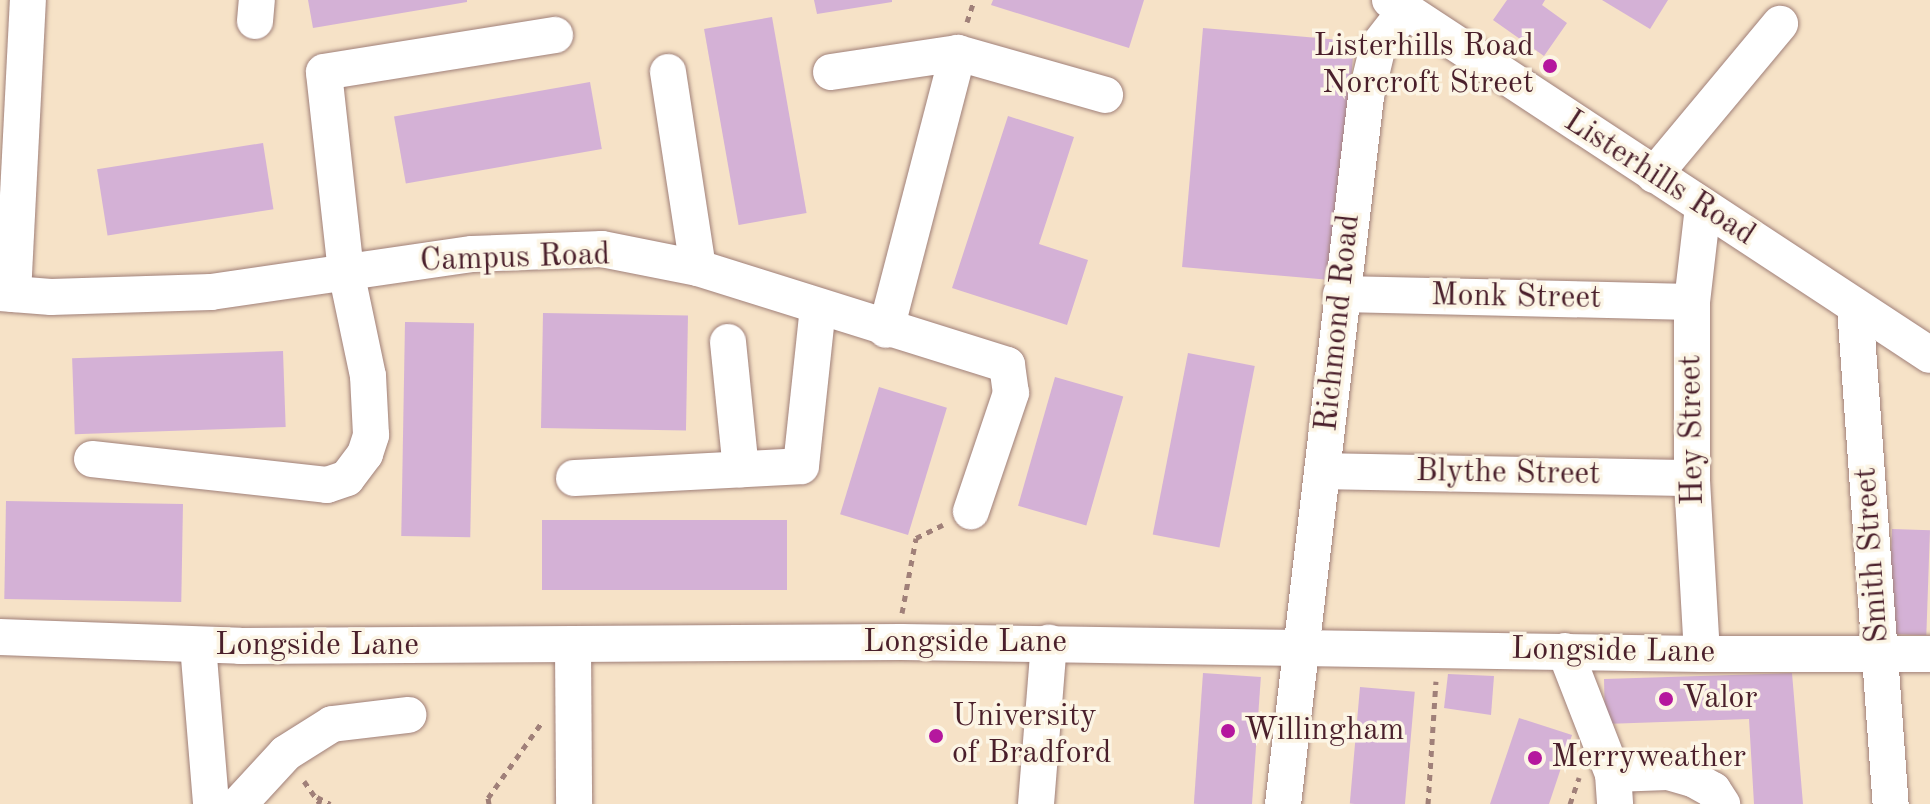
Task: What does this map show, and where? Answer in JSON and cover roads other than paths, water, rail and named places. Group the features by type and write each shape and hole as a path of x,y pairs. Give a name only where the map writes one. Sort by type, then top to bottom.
{"street":[{"path":"7,293 28,0"},
{"name":"Listerhills Road","path":"1398,5 1930,355"},
{"name":"Richmond Road","path":"1283,804 1299,646 1323,471 1366,96 1378,46 1398,5"},
{"path":"1654,175 1780,24"},
{"path":"92,459 327,485 347,478 365,454 371,435 368,376 346,272 324,72 555,35"},
{"path":"886,330 958,53"},
{"path":"831,72 958,53 1105,95"},
{"path":"668,72 698,268"},
{"name":"Hey Street","path":"1702,654 1692,478 1692,302 1703,207"},
{"name":"Campus Road","path":"7,293 51,297 211,292 472,254 602,249 698,268 886,330 1007,365 1011,393 971,511"},
{"name":"Monk Street","path":"1341,294 1692,302"},
{"name":"Smith Street","path":"1855,307 1891,804"},
{"path":"574,478 801,466 818,308"},
{"path":"728,342 741,469"},
{"name":"Blythe Street","path":"1323,471 1692,478"},
{"name":"Longside Lane","path":"0,637 573,661 1049,643 1702,654 1930,654"},
{"path":"1036,804 1049,643"},
{"path":"198,645 211,804"},
{"path":"1565,651 1614,789 1668,772 1693,779 1713,790 1722,804"},
{"path":"573,661 574,804"},
{"path":"239,804 286,753 332,724 408,715"}],"place":[{"name":"Listerhills Road Norcroft Street","path":"1550,66"},
{"name":"Valor","path":"1666,699"},
{"name":"Willingham","path":"1228,731"},
{"name":"University of Bradford","path":"936,736"},
{"name":"Merryweather","path":"1535,758"}]}
